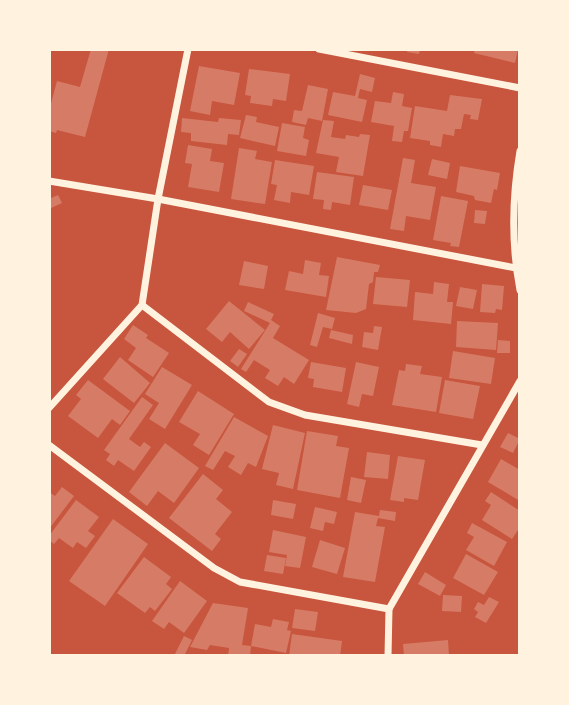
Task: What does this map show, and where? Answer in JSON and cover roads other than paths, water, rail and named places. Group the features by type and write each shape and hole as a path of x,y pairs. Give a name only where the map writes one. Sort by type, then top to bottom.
{"street":[{"path":"49,408 142,305 158,199 188,49"},
{"path":"319,49 520,88"},
{"path":"520,151 513,192 516,268 520,290"},
{"path":"49,181 158,199 516,268"},
{"path":"142,305 269,402 286,410 482,445"},
{"path":"388,656 389,608 520,381"},
{"path":"49,445 214,568 240,582 389,608"}]}
